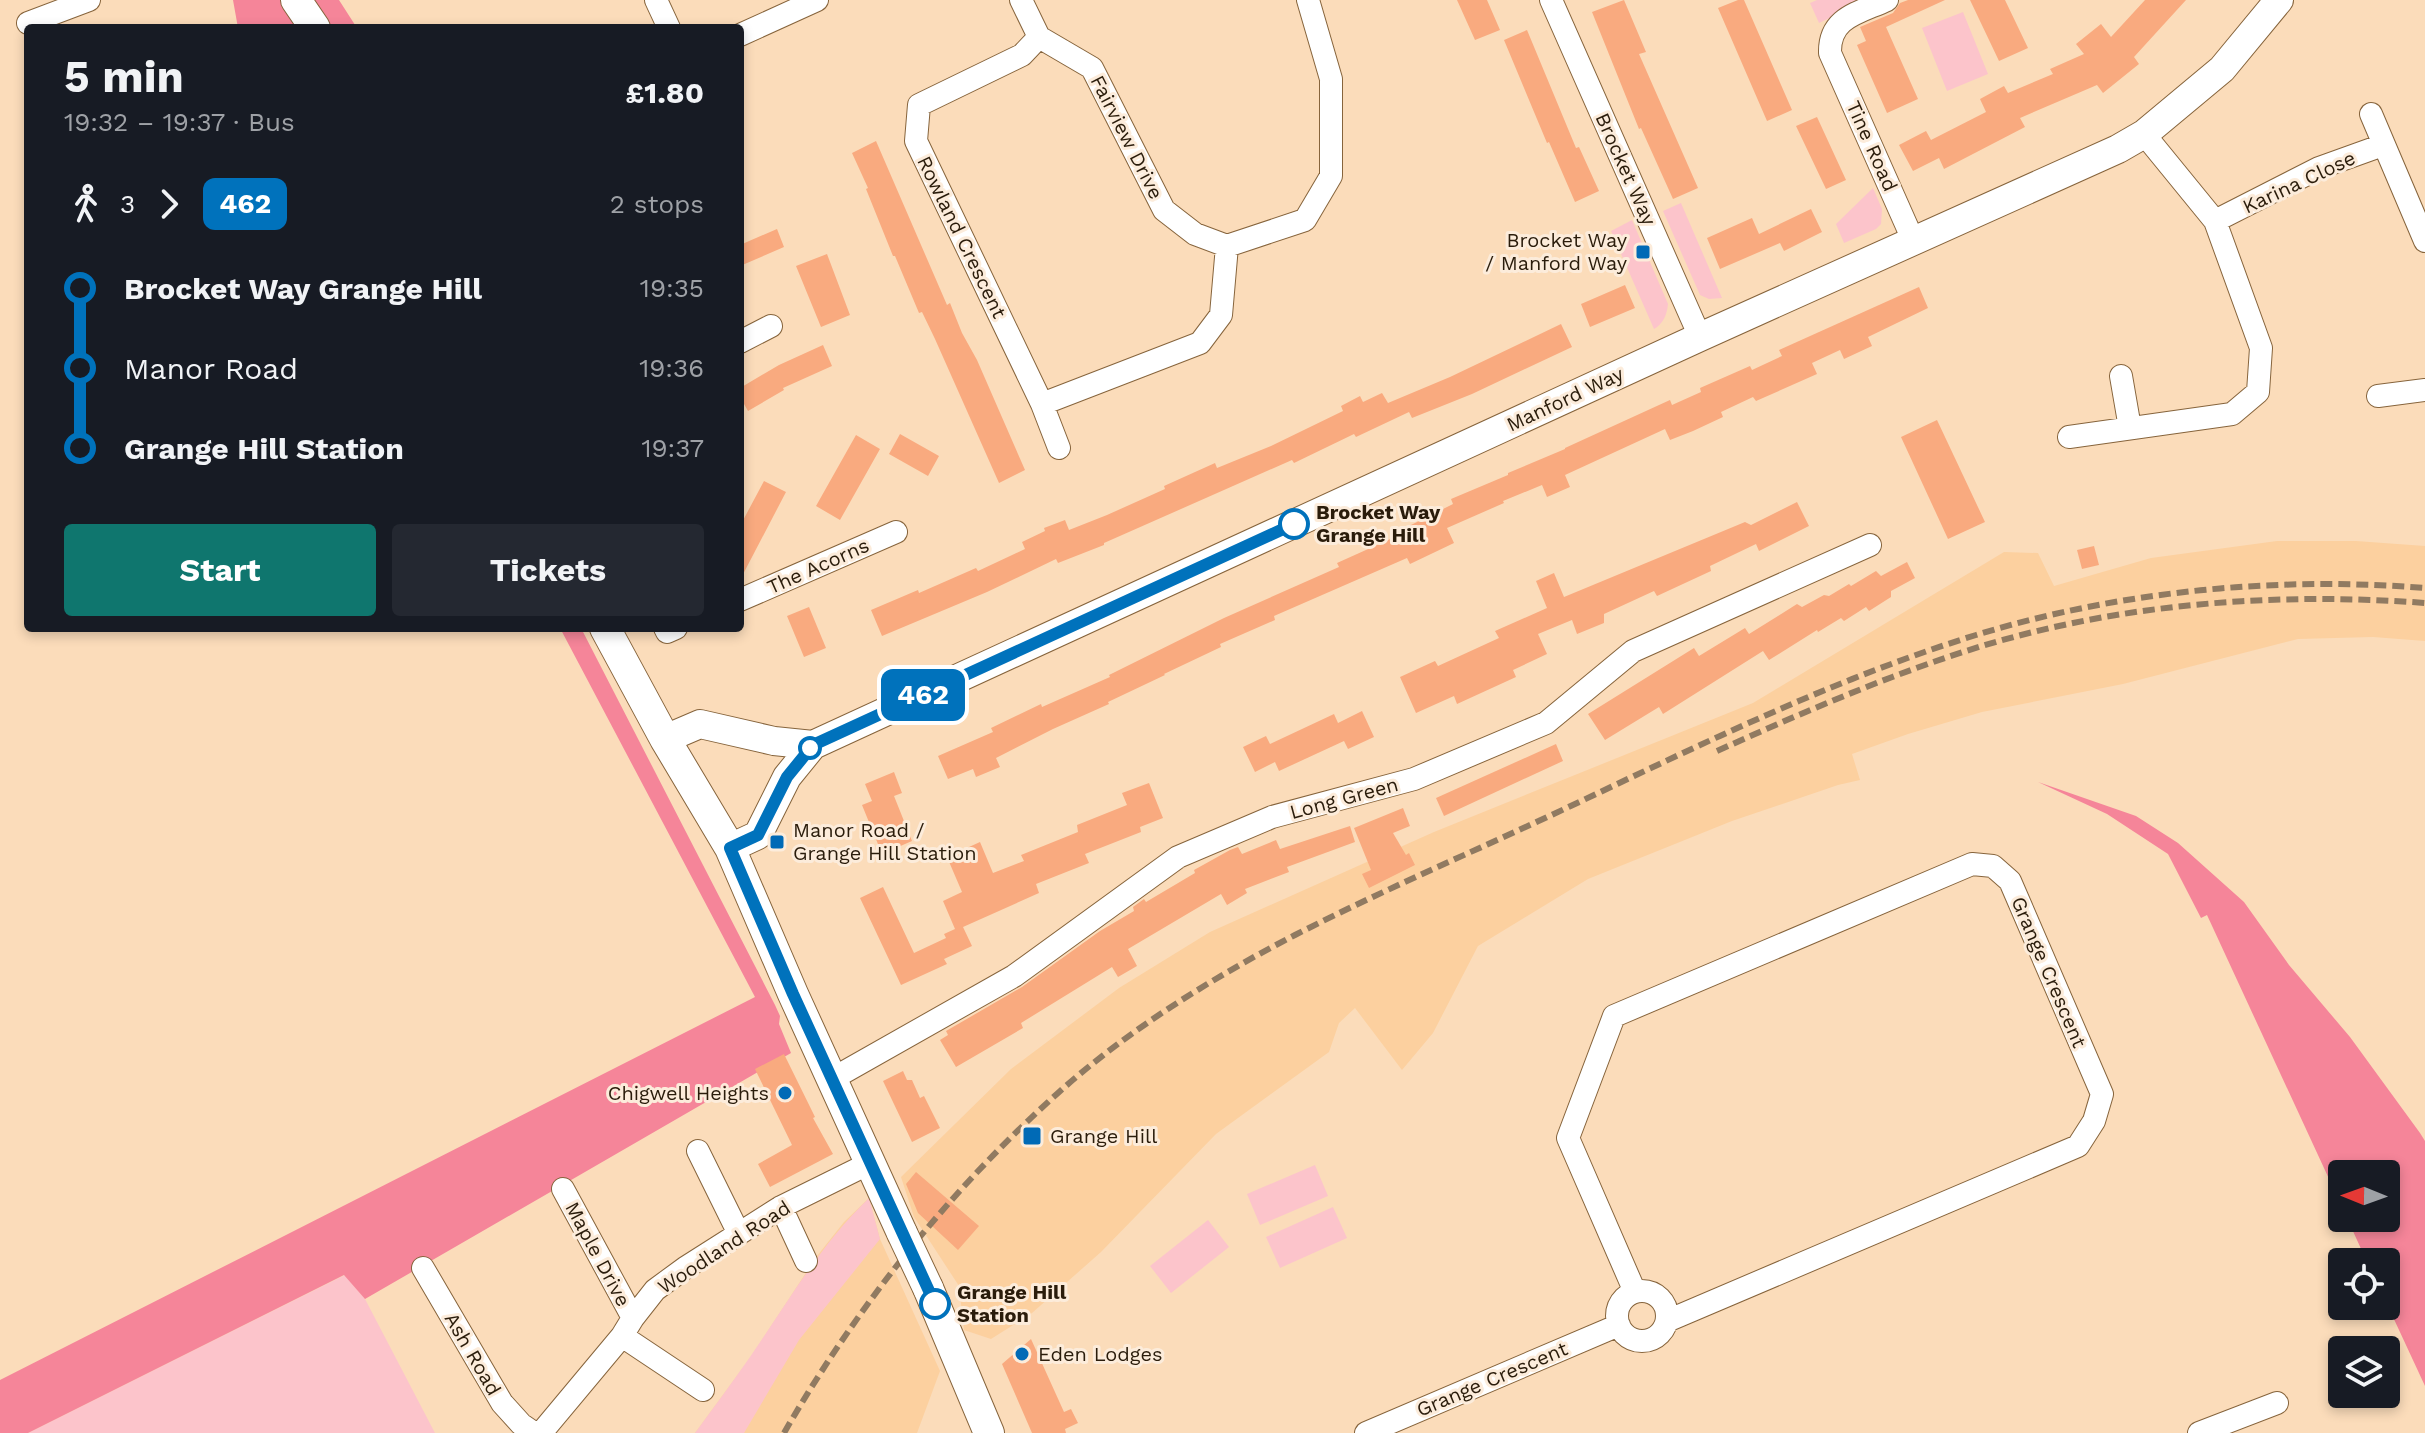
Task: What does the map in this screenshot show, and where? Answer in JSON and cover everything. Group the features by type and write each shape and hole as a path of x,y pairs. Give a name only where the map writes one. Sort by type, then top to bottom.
{"main road":[{"path":"296,0 312,24"},
{"path":"607,632 665,739 730,848 928,1288 989,1433"}],"street":[{"path":"28,23 89,0"},
{"path":"656,0 667,24"},
{"path":"744,33 817,0"},
{"path":"1021,0 1039,37"},
{"path":"1042,404 1200,343 1221,315 1227,246 1305,220 1331,176 1331,79 1308,0"},
{"name":"Brocket Way","path":"1551,0 1700,337"},
{"name":"Tine Road","path":"1887,0 1840,21 1833,29 1830,53 1913,240"},
{"name":"Manford Way","path":"730,848 758,835 787,777 813,745 1700,337 2118,149 2144,134 2222,69 2279,0"},
{"name":"Fairview Drive","path":"1039,37 1092,68 1164,210 1195,234 1227,246"},
{"name":"Rowland Crescent","path":"1039,37 1022,55 919,105 916,141 1042,404 1059,448"},
{"path":"2371,114 2425,241"},
{"path":"2069,437 2232,414 2258,392 2261,348 2215,221 2144,134"},
{"name":"Karina Close","path":"2215,221 2319,168 2383,145"},
{"path":"744,340 771,326"},
{"path":"2121,376 2130,428"},
{"path":"2378,396 2425,390"},
{"name":"The Acorns","path":"744,598 896,532"},
{"name":"Long Green","path":"832,1079 1014,976 1178,857 1272,817 1414,779 1546,723 1633,651 1870,545"},
{"path":"665,739 700,724 774,741 813,745"},
{"name":"Grange Crescent","path":"1366,1433 1619,1325 1629,1338 1644,1341 1659,1334 1667,1321 2078,1146 2094,1121 2102,1094 2010,881 1993,866 1972,864 1614,1016 1568,1138 1635,1292"},
{"path":"698,1151 739,1234"},
{"name":"Woodland Road","path":"541,1433 655,1290 781,1207 870,1163"},
{"name":"Maple Drive","path":"563,1189 628,1327"},
{"path":"781,1207 806,1261"},
{"name":"Ash Road","path":"423,1268 502,1403 534,1433"},
{"path":"1619,1325 1618,1309 1627,1296 1643,1291 1659,1297 1667,1312 1667,1321"},
{"path":"628,1327 703,1390"},
{"path":"2199,1433 2277,1403"}],"shaded area":[{"path":"233,0 339,0 354,24 237,24"},
{"path":"1817,0 1868,0 1819,23 1810,3"},
{"path":"1963,12 1988,74 1947,91 1922,28"},
{"path":"1873,188 1882,209 1881,224 1844,243 1836,224"},
{"path":"1681,203 1722,298 1709,299 1700,295 1663,211"},
{"path":"1632,220 1668,304 1664,319 1654,329 1611,231"},
{"path":"2277,541 2356,541 2425,546 2425,641 2373,637 2298,639 2123,684 1982,712 1852,754 1860,780 1732,821 1588,879 1478,946 1433,1033 1402,1070 1355,1008 1339,1023 1329,1052 1216,1134 1101,1252 1032,1313 991,1339 964,1330 959,1286 914,1217 901,1177 1011,1069 1119,988 1210,932 1434,832 1753,703 2004,552 2038,553 2054,586 2151,558"},
{"path":"562,632 583,632 775,1005 791,1053 365,1299 344,1275 28,1433 0,1433 0,1380 755,997"},
{"path":"2038,782 2136,816 2178,843 2244,902 2289,965 2350,1037 2425,1141 2425,1386 2394,1320 2400,1320 2400,1248 2361,1248 2353,1232 2400,1232 2400,1160 2328,1160 2328,1177 2207,915 2201,918 2168,854 2107,814"},
{"path":"1315,1165 1328,1196 1260,1225 1247,1194"},
{"path":"869,1198 880,1239 940,1371 917,1433 695,1433 750,1358 817,1256 844,1222"},
{"path":"869,1198 880,1239 799,1340 744,1433 695,1433 820,1254"},
{"path":"1333,1207 1347,1238 1280,1268 1266,1237"},
{"path":"1208,1220 1229,1247 1171,1293 1150,1266"},
{"path":"345,1275 365,1299 435,1433 28,1433"}],"building":[{"path":"1457,0 1487,0 1500,30 1475,40"},
{"path":"1624,0 1646,52 1639,54 1698,188 1673,199 1639,129 1592,12"},
{"path":"1744,0 1792,110 1767,121 1718,8"},
{"path":"1908,0 1945,0 1886,27 1918,99 1887,113 1857,45 1866,41 1860,27 1893,13 1900,3"},
{"path":"1970,0 2005,0 2028,48 1999,61"},
{"path":"2145,0 2186,0 2134,57 2139,64 2103,93 2097,85 2020,118 2025,127 1944,169 1939,158 1913,171 1899,145 1926,131 1931,140 1986,112 1980,99 2004,86 2008,93 2053,74 2050,69 2084,54 2076,44 2101,24 2111,37"},
{"path":"1527,30 1576,148 1579,147 1599,191 1575,202 1504,40"},
{"path":"1817,117 1846,180 1826,189 1796,126"},
{"path":"876,141 947,305 950,303 977,360 1025,470 999,483 935,339 922,312 919,313 893,256 852,153"},
{"path":"1811,209 1822,232 1784,251 1780,243 1720,269 1707,238 1752,218 1759,234"},
{"path":"777,229 784,247 744,264 744,243"},
{"path":"827,254 850,315 821,327 796,266"},
{"path":"1625,285 1635,308 1590,327 1581,304"},
{"path":"1919,287 1928,308 1868,337 1872,346 1844,359 1840,350 1812,363 1817,374 1756,401 1753,397 1721,412 1723,417 1670,440 1665,429 1565,475 1570,487 1547,497 1542,485 1503,501 1447,528 1454,543 1410,564 1407,558 1274,616 1275,620 1220,644 1221,647 1109,704 996,758 1000,767 976,777 973,769 948,779 938,756 993,732 991,728 1110,677 1224,618 1339,567 1337,563 1397,536 1395,533 1453,504 1451,499 1670,400 1672,405 1701,392 1700,388 1750,366 1752,370 1782,356 1779,350"},
{"path":"1561,324 1572,347 1472,394 1412,418 1409,412 1356,437 1354,434 1104,545 1058,563 1056,559 882,636 871,610 976,568 978,571 1025,549 1022,542 1045,531 1044,528 1065,520 1069,530 1165,489 1164,486 1215,463 1217,468 1271,446 1343,411 1341,406 1360,396 1363,402 1382,393 1388,403"},
{"path":"823,345 832,366 783,388 748,411 744,404 744,386"},
{"path":"1937,420 1985,522 1948,539 1901,437"},
{"path":"900,434 939,456 928,476 889,454"},
{"path":"856,435 880,449 840,520 816,506"},
{"path":"764,481 786,492 744,572 744,518"},
{"path":"1797,502 1809,526 1759,551 1756,544 1710,566 1711,571 1657,596 1654,591 1604,614 1604,623 1577,634 1572,620 1538,634 1547,654 1513,670 1516,677 1457,704 1454,696 1416,713 1400,677 1435,661 1438,666 1499,638 1495,631 1547,608 1536,581 1554,573 1564,597 1745,522 1751,525"},
{"path":"2094,546 2099,565 2082,569 2077,550"},
{"path":"1907,562 1915,578 1891,591 1891,597 1869,611 1866,607 1844,621 1841,618 1769,660 1763,651 1663,714 1659,707 1605,740 1588,714 1694,648 1699,656 1745,628 1749,634 1797,604 1802,607 1849,584 1851,586 1876,571 1881,576"},
{"path":"809,607 826,648 804,657 787,616"},
{"path":"1362,711 1374,737 1348,749 1344,741 1279,771 1275,762 1255,772 1243,747 1266,736 1270,744 1334,714 1338,723"},
{"path":"1556,744 1563,761 1444,816 1436,798"},
{"path":"894,772 902,793 894,796 912,841 882,854 862,805 872,801 865,784"},
{"path":"1149,783 1163,818 1140,827 1141,832 1085,854 1089,863 1036,884 1039,893 963,927 972,946 944,959 947,964 901,985 860,898 883,887 914,953 946,938 944,934 955,929 943,901 962,892 947,857 980,842 993,873 1024,861 1021,855 1078,832 1077,825 1127,805 1122,793"},
{"path":"1403,808 1410,826 1393,833 1415,865 1369,888 1362,874 1371,870 1354,828"},
{"path":"1350,826 1355,842 1287,867 1289,872 1245,889 1247,893 1227,905 1221,894 1128,949 1137,966 1118,977 1112,967 1021,1023 1023,1028 956,1067 940,1040 948,1035 946,1031 1022,987 1100,931 1134,911 1133,907 1144,899 1146,902 1230,850 1238,847 1242,854 1276,840 1280,849"},
{"path":"784,1054 833,1154 770,1187 758,1164 792,1145 755,1069"},
{"path":"903,1071 907,1080 912,1080 920,1098 924,1096 940,1128 912,1142 883,1081"},
{"path":"916,1172 979,1226 958,1250 918,1213 906,1184"},
{"path":"1031,1339 1064,1412 1071,1409 1078,1423 1065,1429 1066,1433 1032,1433 1002,1364"}],"railway":[{"path":"784,1433 874,1295 943,1210 1018,1131 1085,1070 1142,1027 1202,987 1295,935 1772,712 1873,671 1976,635 2086,607 2198,590 2312,584 2425,588"},
{"path":"1717,751 1881,681 2036,631 2201,604 2313,599 2425,603"}],"bus line":[{"name":"462","path":"935,1304 793,994 730,848 758,835 787,777 813,745 1294,524"}],"place":[{"name":"Brocket Way / Manford Way","path":"1643,252"},
{"name":"Brocket Way Grange Hill","path":"1294,524"},
{"name":"Manor Road / Grange Hill Station","path":"777,842"},
{"name":"Chigwell Heights","path":"785,1093"},
{"name":"Grange Hill","path":"1032,1136"},
{"name":"Grange Hill Station","path":"935,1304"},
{"name":"Eden Lodges","path":"1022,1354"}]}
